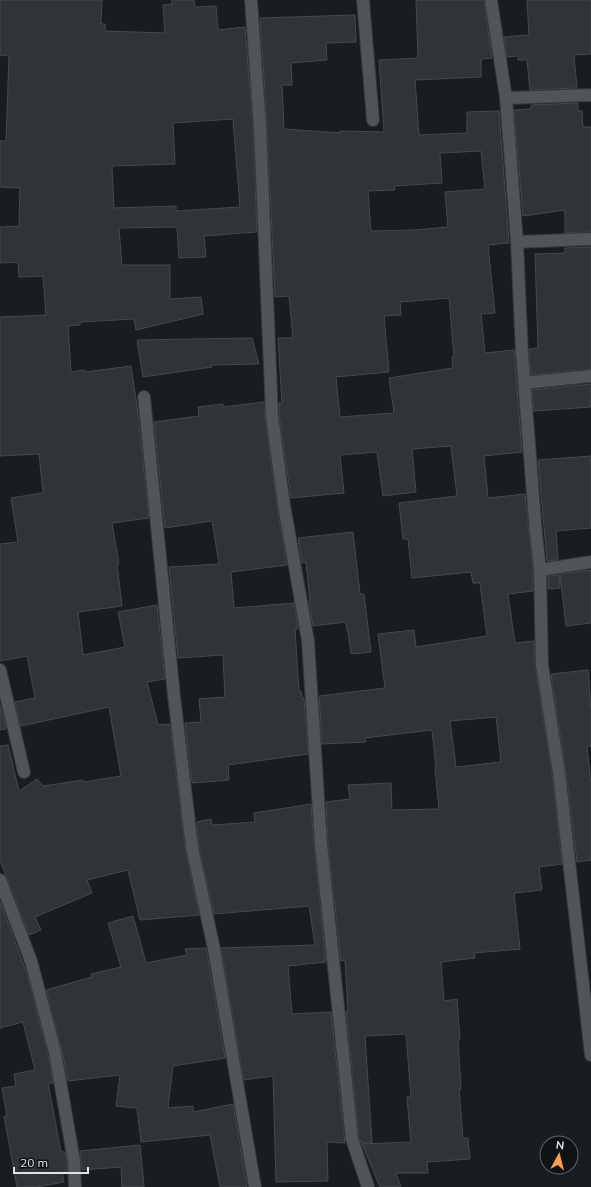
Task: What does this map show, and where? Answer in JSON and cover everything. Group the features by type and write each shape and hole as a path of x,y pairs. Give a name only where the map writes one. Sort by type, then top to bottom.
{"lane":[{"path":"251,0 260,135 272,416 284,505 308,641 321,844 352,1139 368,1187"},
{"path":"363,0 373,120"},
{"path":"491,0 506,98 517,242 525,382 540,570 542,666 559,773 591,1055"},
{"path":"506,98 591,95"},
{"path":"517,242 591,239"},
{"path":"525,382 591,376"},
{"path":"144,397 174,696 192,847 214,949 255,1187"},
{"path":"540,570 591,562"},
{"path":"0,670 24,772"},
{"path":"0,880 31,961 55,1052 74,1161 74,1187"}],"building":[{"path":"0,0 102,0 101,24 105,24 105,31 165,33 163,5 172,4 172,0 194,0 195,7 216,6 218,30 245,27 253,127 257,232 204,236 206,257 179,258 177,227 119,228 122,265 170,265 170,299 201,297 203,314 136,330 134,319 80,322 80,325 68,326 71,372 84,370 85,372 131,366 149,518 112,523 119,564 117,564 122,606 78,612 83,655 125,647 118,612 157,605 165,679 147,682 158,725 170,724 185,848 199,915 140,920 128,870 87,880 92,893 35,917 41,930 29,935 0,860 0,746 8,745 19,791 37,779 43,786 83,780 84,782 121,776 109,707 21,726 15,702 35,698 27,656 0,661 0,544 18,542 11,498 43,493 39,454 0,456 0,317 46,315 43,276 19,277 18,262 0,263 0,227 19,226 20,188 0,187 0,141 6,141 9,56 0,55","holes":["233,119 240,207 176,211 176,206 114,208 112,166 175,164 173,123"]},
{"path":"416,0 484,0 492,58 481,59 481,77 415,80 419,135 467,133 467,112 499,111 509,243 488,245 495,313 481,314 485,353 514,350 522,452 484,456 488,498 525,494 533,570 533,591 508,594 515,643 534,641 535,666 552,774 562,864 539,867 542,890 514,893 520,949 474,953 475,958 441,962 444,1001 457,999 460,1040 458,1040 461,1089 459,1089 463,1138 468,1138 470,1159 427,1162 428,1173 396,1173 401,1187 380,1187 362,1144 411,1142 407,1097 411,1097 406,1034 365,1036 372,1143 361,1143 359,1137 346,1011 348,1011 345,960 341,961 328,843 326,802 350,799 348,785 391,783 392,810 439,809 432,730 365,738 366,742 322,744 319,696 385,688 378,634 414,630 416,647 487,636 480,583 473,583 471,572 412,578 408,539 403,539 399,503 457,496 451,446 412,449 416,492 383,496 377,452 340,455 344,493 291,498 279,415 279,403 282,403 278,338 293,338 289,296 275,297 260,18 355,15 356,42 326,43 327,60 291,63 292,85 282,85 284,129 340,133 340,131 384,132 379,60 418,58","holes":["481,151 485,189 445,192 448,227 415,230 371,231 368,191 395,190 394,186 442,183 440,153","449,298 454,357 452,357 453,368 389,378 394,413 340,417 336,377 389,372 384,316 401,315 400,302","496,717 501,762 456,767 450,721"]},
{"path":"527,0 591,0 591,54 574,55 577,88 530,90 527,60 518,60 518,56 507,57 504,37 529,35"},
{"path":"578,103 578,111 582,111 583,127 591,127 591,232 565,233 565,210 523,216 514,110 531,109 531,105"},
{"path":"591,247 591,369 531,375 529,349 538,348 535,254 565,253 565,248"},
{"path":"252,338 259,364 211,365 212,367 143,377 137,340"},
{"path":"591,384 591,407 534,411 532,390"},
{"path":"264,402 277,506 287,565 231,572 234,608 294,603 298,628 295,629 299,691 301,691 302,698 304,698 308,754 228,765 229,780 192,783 185,723 201,722 199,699 225,697 223,655 178,658 169,567 219,564 212,521 165,528 154,422 199,416 198,407 223,404 223,407"},
{"path":"591,456 591,528 556,531 558,560 547,561 538,460"},
{"path":"353,532 360,594 364,594 371,652 351,654 346,622 313,626 309,601 306,562 302,563 298,538"},
{"path":"591,570 591,623 566,626 560,574"},
{"path":"559,575 560,588 548,589 548,576"},
{"path":"588,670 591,711 591,746 587,747 591,785 591,860 577,862 566,772 551,674"},
{"path":"0,705 6,729 0,730"},
{"path":"311,804 326,962 288,966 292,1014 331,1012 345,1143 327,1142 328,1181 276,1182 273,1076 244,1080 221,948 315,945 309,906 214,914 199,846 197,822 211,819 212,825 255,822 254,813"},
{"path":"0,901 27,974 48,1054 53,1083 48,1083 61,1152 65,1152 67,1162 67,1171 62,1172 64,1182 37,1187 17,1187 4,1116 7,1116 2,1088 16,1086 14,1074 35,1070 23,1022 0,1028"},
{"path":"133,916 146,963 187,955 185,949 206,948 225,1058 173,1066 168,1108 193,1106 193,1112 233,1104 247,1187 220,1187 210,1135 141,1142 137,1108 116,1106 120,1075 68,1081 62,1050 46,990 92,977 91,974 121,967 108,923"},
{"path":"140,1145 144,1187 122,1187 121,1167 82,1170 80,1151"}]}
